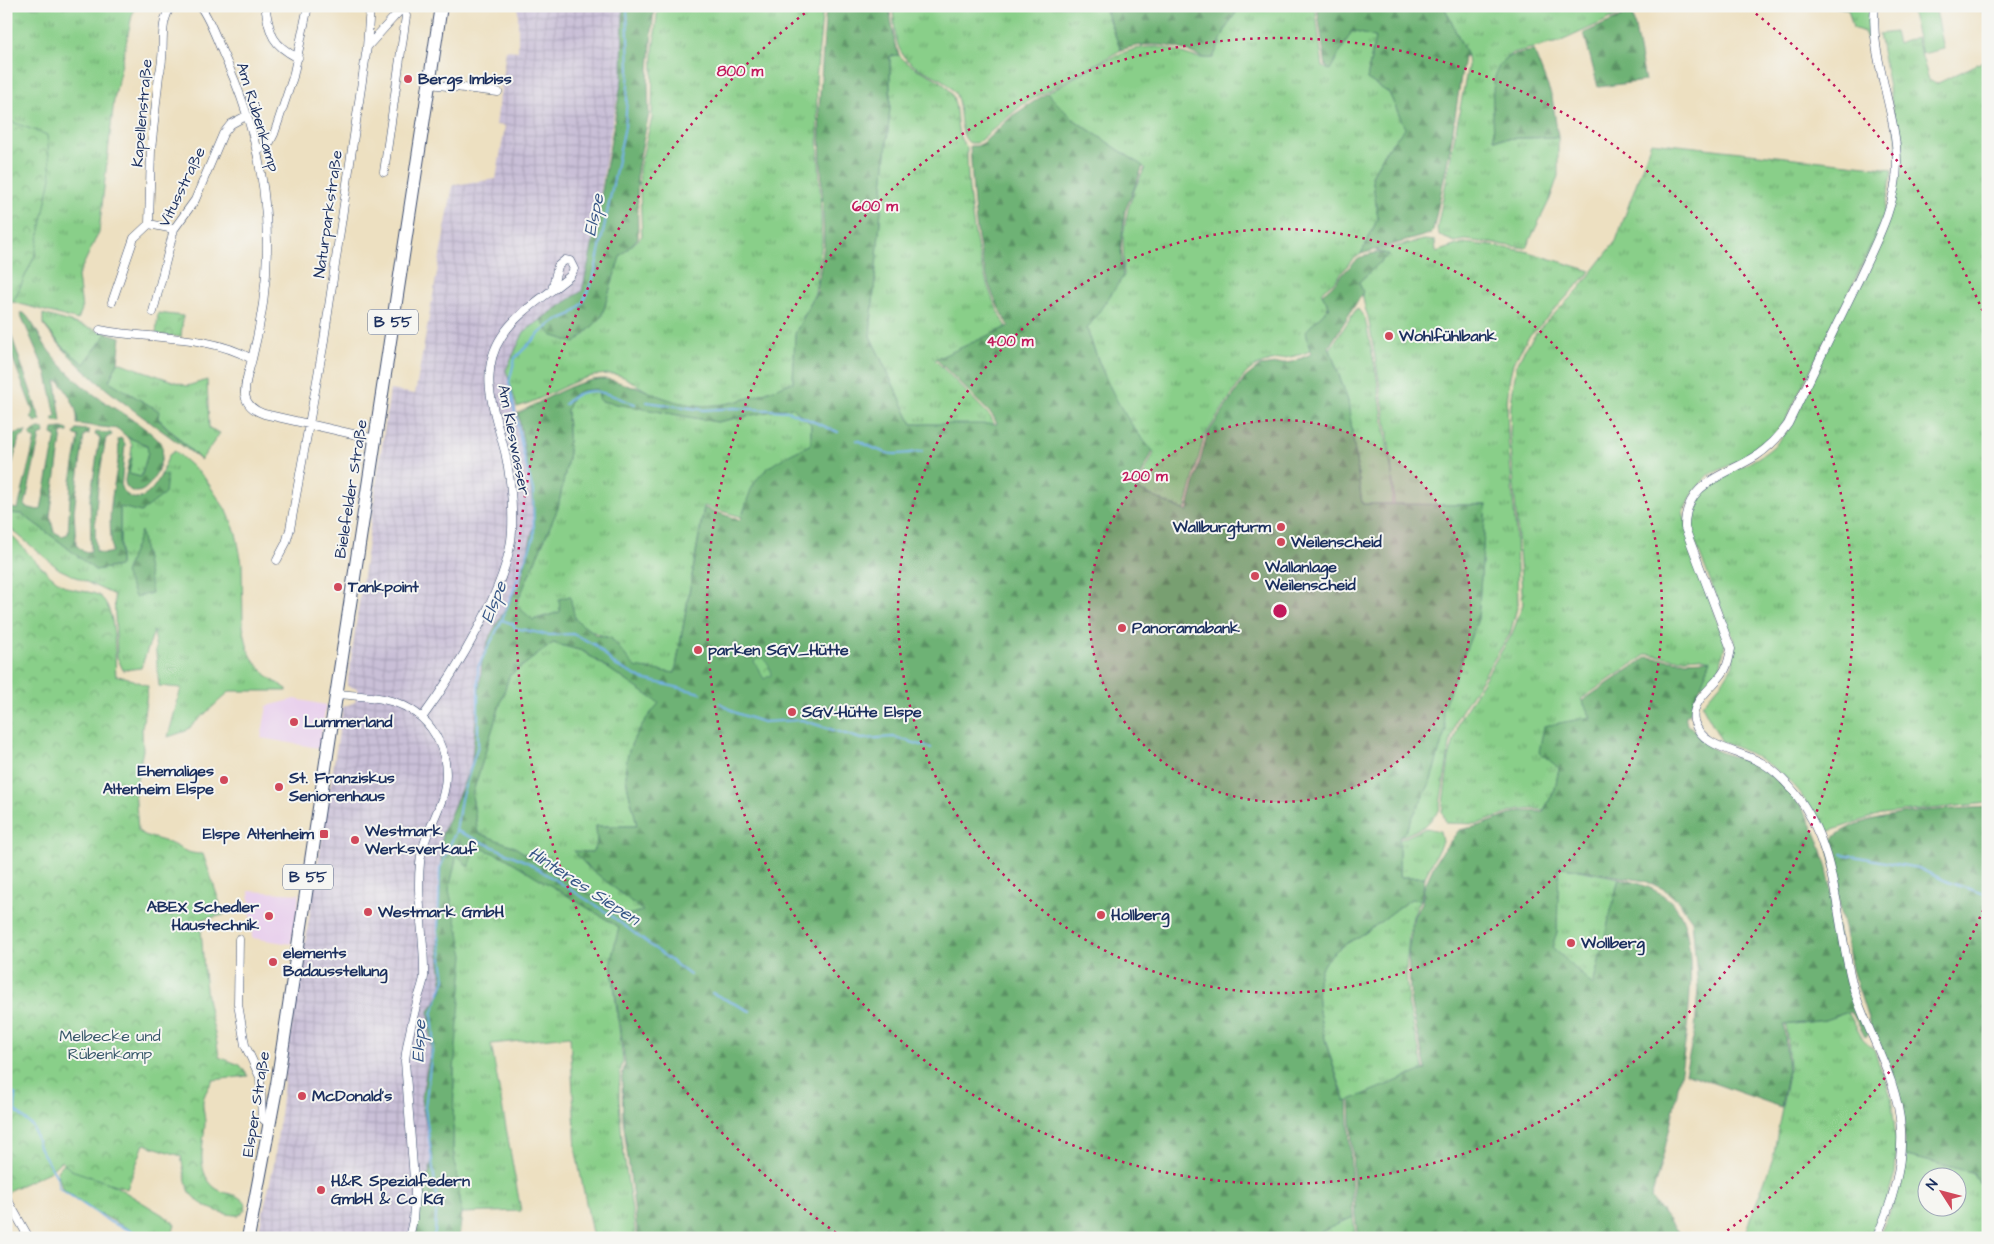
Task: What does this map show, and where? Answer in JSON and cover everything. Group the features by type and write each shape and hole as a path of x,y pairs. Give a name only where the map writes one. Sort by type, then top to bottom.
{"main road":[{"name":"Bielefelder Straße","path":"292,976 338,694 441,6"},
{"name":"Elsper Straße","path":"248,1238 270,1125 292,976"}],"street":[{"name":"Kapellenstraße","path":"149,224 151,150 159,75 162,64 161,39 171,6"},
{"name":"Am Rübenkamp","path":"200,6 233,75 258,151 264,182 267,277 262,313 244,394 248,406 264,414 309,424"},
{"path":"265,6 269,31 273,39 280,47 298,58"},
{"path":"258,151 270,142 274,134 298,58 308,6"},
{"name":"Naturparkstraße","path":"277,560 286,543 290,528 309,424 367,47 370,6"},
{"path":"1875,6 1878,49 1890,109 1897,164 1896,177 1885,221 1785,428 1774,442 1754,457 1709,480 1696,495 1685,517 1686,528 1731,649 1725,670 1697,703 1694,722 1700,733 1708,741 1749,757 1772,771 1793,791 1818,829 1831,871 1850,976 1893,1089 1901,1127 1900,1157 1894,1192 1876,1238"},
{"path":"367,47 401,8 406,16 384,172"},
{"path":"430,84 498,92"},
{"name":"Vitusstraße","path":"153,312 174,229 195,200 223,134 231,124 246,116"},
{"path":"112,302 134,238 149,224 174,229"},
{"name":"Am Kieswasser","path":"422,718 444,688 471,640 501,574 512,534 513,496 489,387 488,370 502,336 513,322 552,290"},
{"path":"100,330 224,346 252,360"},
{"path":"309,424 375,439"},
{"path":"338,694 396,702 422,718 434,731 441,745 446,763 446,780 421,857 418,877 424,978 406,1044 405,1061 415,1193 413,1220 409,1238"},
{"path":"239,939 238,1004 245,1045 260,1077 262,1118 270,1125"},
{"path":"6,1197 30,1238"}],"shaded area":[{"path":"518,6 623,6 622,79 582,291 524,332 506,370 520,423 531,487 534,524 521,582 490,636 483,655 471,766 442,834 438,946 443,989 429,1011 431,1049 421,1100 433,1156 413,1238 257,1238 274,1164 288,1049 343,707 355,702 358,689 347,686 390,390 415,394 453,185 496,179 505,126 496,125 506,50 518,51"},
{"name":"Lummerland","path":"295,699 326,705 319,748 261,738 267,706"},
{"path":"249,891 300,894 291,944 252,938"}],"green space":[{"path":"6,6 134,6 114,100 99,232 78,276 82,309 78,320 13,302 35,255 12,122 6,123"},
{"path":"623,6 654,6 648,83 649,114 637,170 638,238 620,257 601,318 575,343 551,335 541,319 582,291 591,252 622,79"},
{"path":"658,6 823,6 816,79 822,242 815,293 795,334 793,382 740,401 707,406 673,401 653,394 618,375 600,375 587,377 517,407 506,370 524,332 541,320 551,335 575,343 601,318 620,256 642,236 639,169 652,118 653,52"},
{"path":"826,6 889,6 895,44 899,55 890,56 890,108 870,336 912,424 997,424 993,416 936,359 1009,326 989,285 978,239 970,146 977,146 983,143 1012,116 1047,93 1073,119 1143,166 1125,211 1121,245 1123,277 1087,329 1113,393 1131,424 1153,451 1135,488 1187,512 1207,435 1245,378 1260,366 1292,362 1311,354 1306,331 1329,307 1322,294 1359,259 1377,253 1389,254 1359,282 1363,292 1329,347 1348,401 1362,504 1486,505 1478,619 1442,710 1446,728 1430,783 1406,830 1399,838 1399,877 1425,877 1421,900 1411,899 1368,931 1338,949 1323,965 1318,979 1319,1014 1345,1102 1348,1101 1353,1217 1308,1238 638,1238 623,1119 622,1077 625,1064 611,961 619,927 504,857 478,847 468,867 457,854 449,890 464,955 454,1070 453,1149 462,1213 459,1238 413,1238 433,1156 421,1100 431,1049 429,1011 443,989 438,946 442,834 471,766 483,655 490,636 521,582 534,524 531,487 518,413 571,387 593,380 613,380 680,403 698,405 716,405 733,402 793,382 795,334 817,291 824,245 819,109","holes":["597,389 600,401 717,422 792,407 811,424 811,444 772,465 759,477 748,497 740,520 704,508 675,673 635,667 611,638 596,635 575,619 570,596 559,599 560,612 533,620 516,605 558,508 569,453 567,410 572,396 580,391","553,643 583,651 659,703 636,734 626,762 627,785 637,826 596,826 597,844 592,852 573,851 587,866 643,911 623,916 513,846 478,833 472,795 509,676"]},
{"path":"892,6 1103,6 1121,50 1022,105 977,143 970,143 963,134 959,105 955,93 950,86 912,64 898,47"},
{"path":"1104,6 1240,6 1226,28 1213,58 1209,58 1160,45 1136,46 1121,50"},
{"path":"1240,6 1315,6 1323,67 1329,70 1352,31 1375,37 1367,79 1389,93 1405,128 1385,152 1372,176 1378,218 1361,254 1351,261 1336,280 1321,292 1329,307 1306,331 1310,351 1258,365 1244,376 1204,437 1185,511 1137,489 1154,453 1142,441 1122,412 1105,378 1087,328 1124,275 1123,235 1128,209 1135,188 1145,168 1073,119 1047,93 1114,56 1143,48 1164,48 1199,58 1213,58 1226,28"},
{"path":"1317,6 1444,6 1467,56 1464,56 1450,150 1433,231 1430,234 1361,254 1378,218 1372,176 1385,152 1405,128 1389,93 1367,79 1375,37 1352,31 1330,70 1326,67"},
{"path":"1444,6 1638,6 1559,42 1512,53 1504,60 1494,122 1495,139 1558,137 1558,176 1550,199 1526,248 1465,240 1455,242 1440,236 1437,229 1468,66 1467,56"},
{"path":"1831,6 1872,6 1870,17 1873,35 1868,41 1864,32 1853,28 1848,9"},
{"path":"1935,6 1944,49 1922,54 1911,10"},
{"path":"1632,12 1645,81 1598,87 1584,33"},
{"path":"1895,32 1898,44 1916,37 1929,80 1936,84 1988,59 1988,803 1881,814 1824,833 1805,800 1784,776 1757,757 1722,742 1702,705 1726,677 1733,665 1734,641 1690,529 1692,511 1699,496 1721,477 1763,454 1776,444 1787,431 1864,264 1894,193 1898,176 1897,140 1879,34"},
{"path":"1534,51 1552,97 1558,137 1494,139 1493,96 1499,66 1512,55"},
{"path":"899,55 911,65 939,80 950,91 955,105 962,142 967,147 969,191 976,240 989,288 997,309 1007,327 935,360 991,417 994,425 912,424 870,336 890,108 890,56"},
{"path":"12,122 47,135 51,177 35,255 13,302 6,305 6,123"},
{"path":"1651,142 1893,169 1883,218 1847,297 1785,421 1772,438 1753,454 1707,476 1694,492 1683,512 1725,644 1720,669 1706,684 1700,686 1711,660 1698,657 1678,659 1647,654 1581,699 1591,717 1559,768 1555,789 1544,810 1520,809 1478,824 1446,823 1442,811 1449,758 1460,719 1512,634 1523,604 1510,435 1511,405 1516,367 1523,352 1540,328 1579,289 1616,241"},
{"path":"1424,240 1435,241 1436,252 1463,243 1493,246 1525,251 1591,271 1528,338 1513,363 1507,402 1516,535 1518,604 1510,634 1457,718 1451,739 1439,811 1425,826 1399,838 1406,830 1430,783 1446,728 1441,710 1478,619 1486,505 1394,504 1393,480 1384,410 1368,316 1359,282 1388,254 1376,251"},
{"path":"1357,308 1365,318 1376,372 1392,475 1392,504 1362,504 1348,401 1330,349"},
{"path":"20,313 24,313 28,317 49,351 72,376 92,393 143,427 158,440 163,452 161,460 154,477 143,490 137,492 130,490 125,480 130,458 132,458 129,474 141,477 148,453 147,445 127,437 118,429 77,424 75,407 59,381 56,381 61,422 54,421 53,418 56,416 47,375"},
{"path":"158,313 183,316 181,337 156,334"},
{"path":"43,314 107,333 84,365 63,347 43,324"},
{"path":"6,320 41,421 36,422 31,418 33,411 6,341"},
{"path":"43,324 63,347 84,364 107,333 121,337 118,362 109,381 159,411 158,419 201,460 97,381 60,345"},
{"path":"118,362 187,386 207,380 209,428 220,433 201,460 158,418 109,381"},
{"path":"597,389 601,401 717,422 792,407 811,424 811,444 786,458 759,480 747,502 742,517 704,506 675,673 635,668 611,638 591,630 560,612 532,620 516,605 558,508 569,453 567,410 572,396 580,391"},
{"path":"62,428 68,430 68,432 62,433 50,516 54,532 62,536 68,534 71,481 79,437 74,434 77,429 89,430 89,434 84,435 74,511 76,545 84,552 91,551 90,499 100,437 95,435 96,432 111,433 112,435 106,438 99,480 95,523 96,551 104,554 112,552 110,511 118,463 118,439 121,438 125,444 121,488 127,495 133,498 144,496 154,487 161,475 167,475 165,494 141,512 120,507 120,566 95,570 22,514 6,513 6,507 18,509 35,439 30,436 36,429 44,429 44,434 40,435 25,505 26,507 38,510 41,509 56,436 52,434 53,429"},
{"path":"26,431 24,436 19,438 6,489 6,469 13,442 9,441 12,434"},
{"path":"127,437 147,445 148,453 141,477 129,474 132,445"},
{"path":"175,451 204,477 228,513 236,533 242,563 243,626 248,650 254,661 268,677 287,689 287,691 230,691 186,731 168,737 181,688 159,686 154,631 141,668 123,670 117,657 114,595 59,569 6,525 6,513 22,514 95,570 120,566 120,506 141,512 163,474 161,475 169,455"},
{"name":"Melbecke und Rübenkamp","path":"6,530 56,580 69,588 98,595 104,601 109,609 114,632 116,676 125,677 148,686 142,729 143,750 135,789 138,831 188,852 203,854 224,915 200,920 207,997 219,1057 240,1065 248,1076 213,1080 208,1088 203,1103 205,1123 202,1164 207,1179 213,1186 238,1197 246,1204 245,1210 239,1215 226,1214 197,1200 189,1190 181,1156 144,1144 127,1189 71,1170 61,1161 49,1172 10,1190 6,1195"},
{"path":"141,531 152,593 135,597 125,573"},
{"path":"553,643 582,651 660,703 636,734 626,762 627,785 637,826 596,826 597,844 592,852 574,852 587,866 644,911 624,916 513,846 478,833 472,795 509,676"},
{"path":"761,657 769,665 771,675 764,679 754,661"},
{"path":"1647,657 1678,661 1711,660 1690,713 1685,715 1687,724 1712,748 1756,765 1770,774 1791,794 1807,816 1818,839 1831,887 1846,976 1869,1034 1865,1037 1851,1011 1825,1020 1784,1025 1788,1069 1781,1107 1685,1073 1695,1030 1698,988 1692,920 1678,901 1664,889 1645,881 1559,866 1557,932 1552,947 1593,985 1619,878 1652,889 1673,903 1678,910 1687,935 1690,968 1689,1008 1684,1051 1668,1136 1651,1198 1683,1238 1358,1238 1355,1216 1350,1100 1426,1069 1411,1006 1408,952 1414,916 1422,903 1424,887 1437,859 1459,830 1479,826 1520,811 1543,812 1555,789 1559,768 1539,752 1544,726 1591,717 1582,701"},
{"path":"1988,807 1988,1202 1974,1173 1966,1171 1966,1166 1947,1166 1904,1155 1904,1123 1898,1094 1870,1025 1852,969 1828,845 1839,833 1856,825 1877,818 1926,811"},
{"path":"1426,828 1440,831 1442,842 1425,877 1399,877 1399,840"},
{"path":"478,847 504,857 619,927 611,961 623,1061 619,1098 623,1147 636,1238 593,1238 576,1152 570,1036 491,1044 521,1211 462,1213 453,1149 454,1070 449,890 457,853"},
{"path":"1558,866 1619,878 1593,986 1552,947 1557,932"},
{"path":"1411,899 1421,900 1413,916 1409,936 1406,969 1408,1004 1424,1070 1346,1102 1329,1053 1319,1014 1318,979 1323,965 1332,954 1343,945 1368,931"},
{"path":"1848,1012 1863,1040 1874,1050 1891,1096 1897,1148 1895,1173 1884,1209 1872,1236 1743,1238 1773,1158 1789,1068 1786,1025 1825,1020"},
{"path":"1904,1155 1947,1166 1916,1166 1916,1216 1966,1216 1966,1171 1974,1173 1988,1202 1988,1238 1878,1238 1895,1198"},
{"path":"64,1163 117,1187 171,1220 175,1225 171,1238 146,1238 89,1208 62,1188 57,1171"},
{"path":"1353,1217 1356,1238 1308,1238"}],"waterway":[{"name":"Elspe","path":"432,1238 435,1232 437,1199 425,1107 434,1035 432,1014 445,979 438,930 440,868 456,831 461,799 478,745 478,667 502,620 534,537 533,490 525,462 509,382 515,358 541,332 555,321 572,314 582,304 594,276 625,126 629,70 627,6"},
{"path":"1979,6 1988,18"},
{"path":"565,404 573,397 590,391 608,394 635,404"},
{"path":"647,402 704,410 734,408 788,411 838,432"},
{"path":"857,440 882,452 902,454 922,451"},
{"path":"502,620 513,624 515,628 549,635 573,634 595,645 615,665 642,679 701,693"},
{"path":"720,703 736,713 763,722 802,720 861,739 894,737 931,748"},
{"name":"Hinteres Siepen","path":"457,831 527,862 606,912 690,975"},
{"path":"1842,854 1918,868 1948,882 1988,895"},
{"name":"Hinteres Siepen","path":"712,993 750,1011"},
{"path":"6,1083 8,1090 16,1095 15,1110 33,1127 39,1147 57,1177 59,1188 110,1222 148,1238"}],"place":[{"name":"Bergs Imbiss","path":"408,79"},
{"name":"Wohlfühlbank","path":"1389,336"},
{"name":"Wallburgturm","path":"1281,527"},
{"name":"Weilenscheid","path":"1281,542"},
{"name":"Wallanlage Weilenscheid","path":"1255,576"},
{"name":"Tankpoint","path":"338,587"},
{"name":"Panoramabank","path":"1122,628"},
{"name":"parken SGV_Hütte","path":"698,650"},
{"name":"SGV-Hütte Elspe","path":"792,712"},
{"name":"Lummerland","path":"294,722"},
{"name":"Ehemaliges Altenheim Elspe","path":"224,780"},
{"name":"St. Franziskus Seniorenhaus","path":"279,787"},
{"name":"Elspe Altenheim","path":"324,834"},
{"name":"Westmark Werksverkauf","path":"355,840"},
{"name":"Westmark GmbH","path":"368,912"},
{"name":"Hollberg","path":"1101,915"},
{"name":"ABEX Schedler Haustechnik","path":"269,916"},
{"name":"Wollberg","path":"1571,943"},
{"name":"elements Badausstellung","path":"273,962"},
{"name":"McDonald's","path":"302,1096"},
{"name":"H&R Spezialfedern GmbH & Co KG","path":"321,1190"}]}
